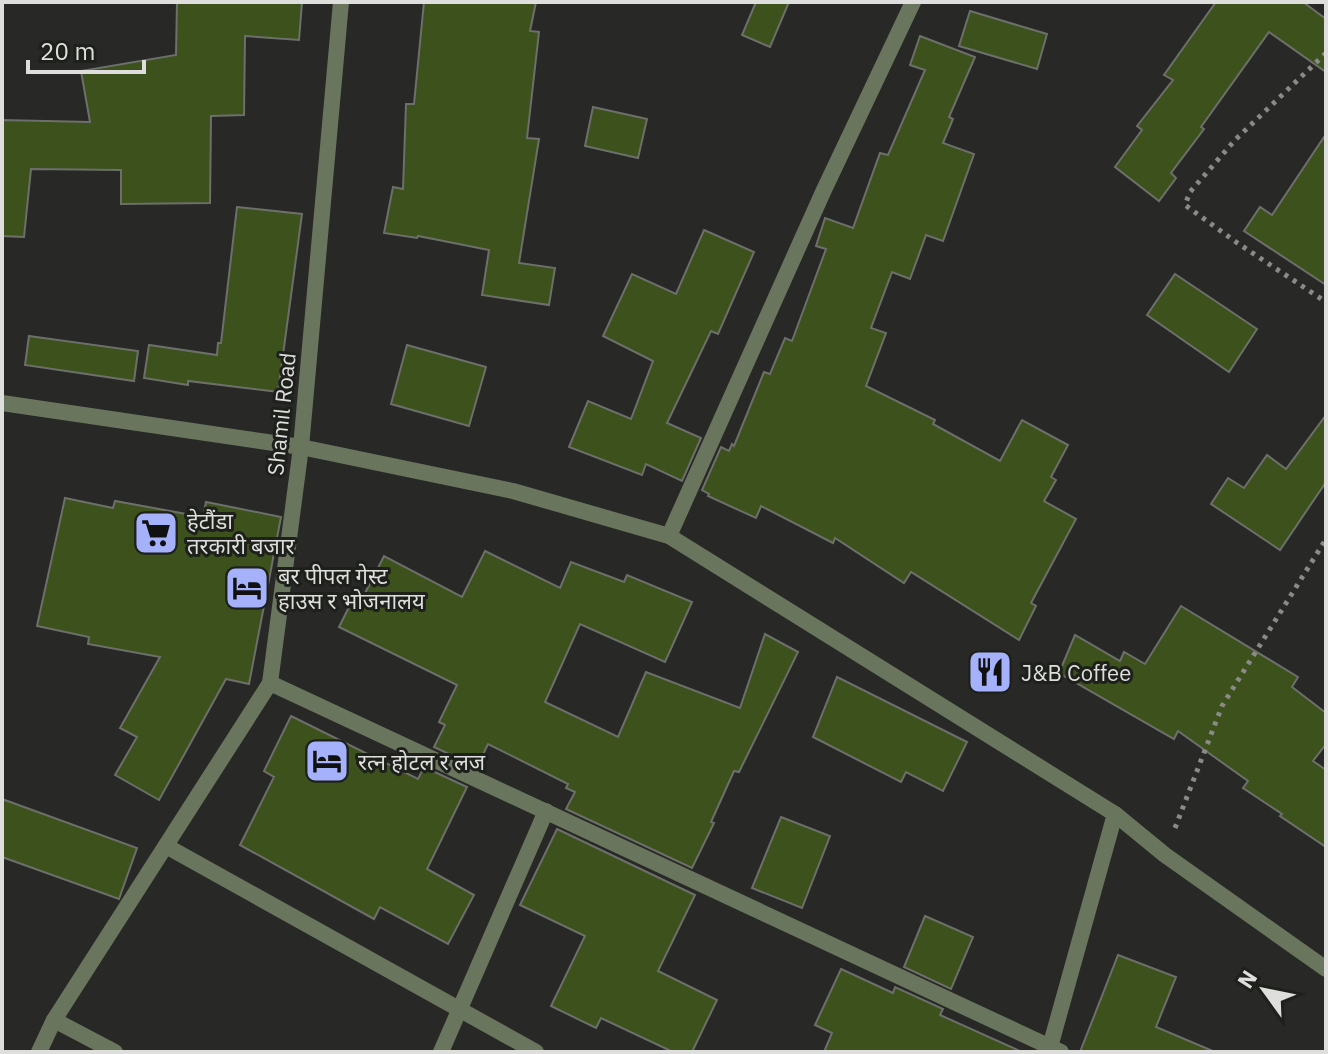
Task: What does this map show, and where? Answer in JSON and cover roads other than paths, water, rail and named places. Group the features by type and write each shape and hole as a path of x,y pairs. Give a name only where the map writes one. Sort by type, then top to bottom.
{"street":[{"name":"Shamil Road","path":"39,1052 54,1020 270,683 301,447 341,2"},
{"path":"669,536 823,192 913,2"},
{"path":"2,403 301,447 513,491 669,536 1115,814 1165,855 1326,969"},
{"path":"270,683 1055,1050 1115,814"},
{"path":"441,1052 546,811"},
{"path":"166,846 536,1052"},
{"path":"54,1020 115,1052"}],"place":[{"name":"हेटौंडा तरकारी बजार","path":"156,533"},
{"name":"बर पीपल गेस्ट हाउस र भोजनालय","path":"247,588"},
{"name":"J&B Coffee","path":"990,672"},
{"name":"रत्‍न होटल र लज","path":"327,761"}]}
